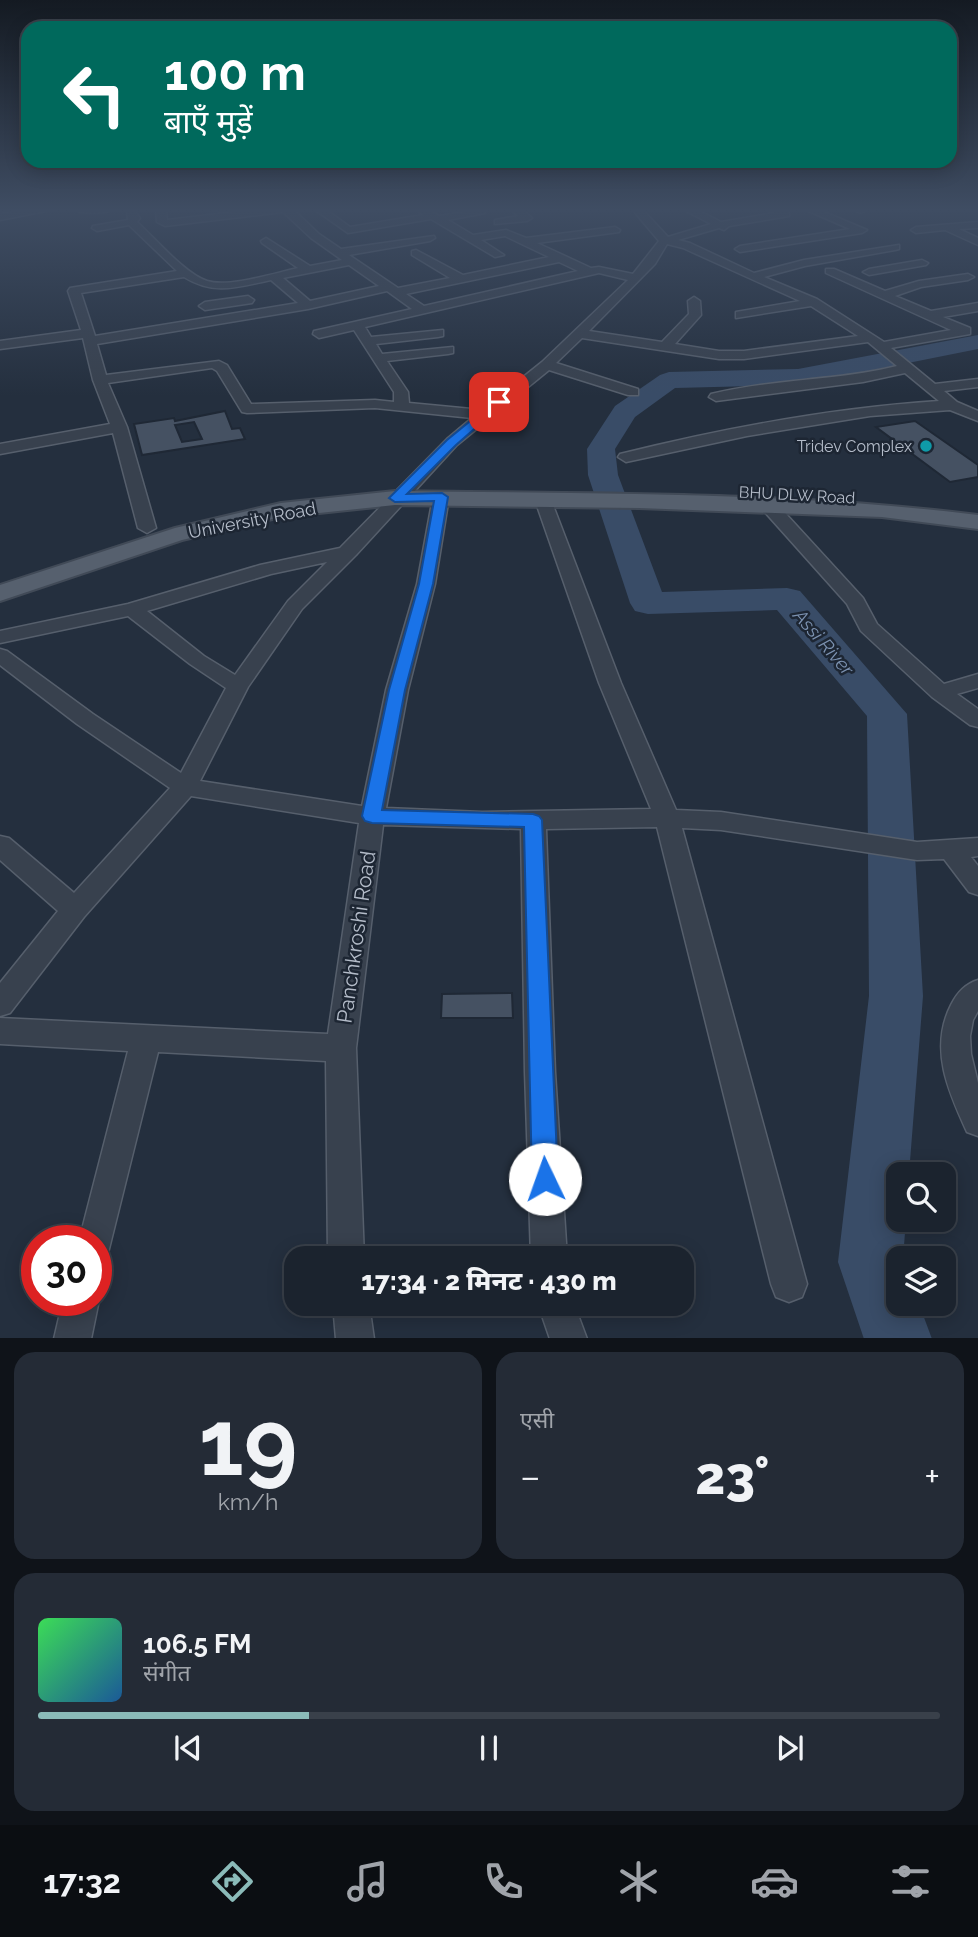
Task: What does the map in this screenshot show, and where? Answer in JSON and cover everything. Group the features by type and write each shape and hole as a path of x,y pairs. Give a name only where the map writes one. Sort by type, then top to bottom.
{"main road":[{"name":"BHU DLW Road","path":"560,496 616,489 783,492 978,510"},
{"path":"0,577 147,528 304,497 402,492 560,496"},
{"name":"University Road","path":"0,593 202,529 281,510 402,492 442,497 560,496 639,501"},
{"name":"BHU DLW Road","path":"639,501 882,510 978,522"}],"street":[{"path":"147,528 119,427 100,380 89,337 73,293 76,289 186,273 212,286 302,271"},
{"path":"366,271 424,312"},
{"path":"448,271 461,279"},
{"path":"0,345 89,337 308,305 500,271"},
{"path":"319,334 594,271"},
{"path":"611,271 636,278"},
{"path":"0,1004 75,911 185,787 238,685 295,605 350,551 402,492 452,442 547,365 642,271"},
{"path":"741,271 813,302 881,345 952,405 978,417"},
{"path":"753,277 787,271"},
{"path":"577,333 665,347 744,355 881,345 965,331 885,295 845,271"},
{"path":"867,271 884,278"},
{"path":"274,277 308,305"},
{"path":"885,295 919,284 968,277"},
{"path":"212,286 212,291 224,303"},
{"path":"953,289 978,299"},
{"path":"205,306 248,300"},
{"path":"665,347 695,315 694,302"},
{"path":"740,315 813,302"},
{"path":"930,315 978,307"},
{"path":"358,327 401,392 402,406"},
{"path":"368,341 438,333"},
{"path":"380,358 448,350"},
{"path":"100,380 214,364 222,368 247,409 342,405 402,406 483,415"},
{"path":"547,365 633,392"},
{"path":"716,397 766,388 864,378 907,365"},
{"path":"933,388 978,383"},
{"path":"626,457 774,426 916,406 952,405"},
{"path":"0,449 119,427"},
{"path":"560,496 610,684 667,818 789,1284"},
{"name":"Panchkroshi Road","path":"346,1246 341,1048 372,816 397,690 426,584 442,497"},
{"path":"769,506 856,602 868,627 940,692 978,720"},
{"path":"0,637 132,609 267,569 350,551"},
{"path":"132,609 197,660 238,685"},
{"path":"0,655 85,719 185,787 372,816 533,820 667,818 721,821 917,851 978,847"},
{"path":"940,692 978,681"},
{"path":"533,820 540,1072 548,1246"},
{"path":"0,845 75,911"},
{"path":"952,850 978,885"},
{"path":"978,992 967,1001 958,1019 954,1048 968,1101 978,1121"},
{"path":"0,1031 341,1048"},
{"path":"100,1225 146,1038"},
{"path":"72,1338 77,1316"},
{"path":"352,1316 355,1338"},
{"path":"560,1316 569,1338"}],"building":[{"path":"225,411 232,429 240,428 245,439 142,455 134,424 174,418 175,421","holes":["194,422 202,439 182,442 175,425"]},
{"name":"Tridev Complex","path":"915,421 978,465 978,477 950,482 876,427"},
{"path":"512,993 513,1018 441,1018 442,994"}],"waterway":[{"name":"Assi River","path":"898,1338 870,1262 896,996 887,714 787,599 648,603 603,475 601,449 625,412 669,380 798,377 978,342"}],"place":[{"name":"Tridev Complex","path":"926,446"}],"route":[{"path":"499,402 452,442 395,498 442,497 426,584 397,690 372,816 482,821 533,820 545,1179"}]}
